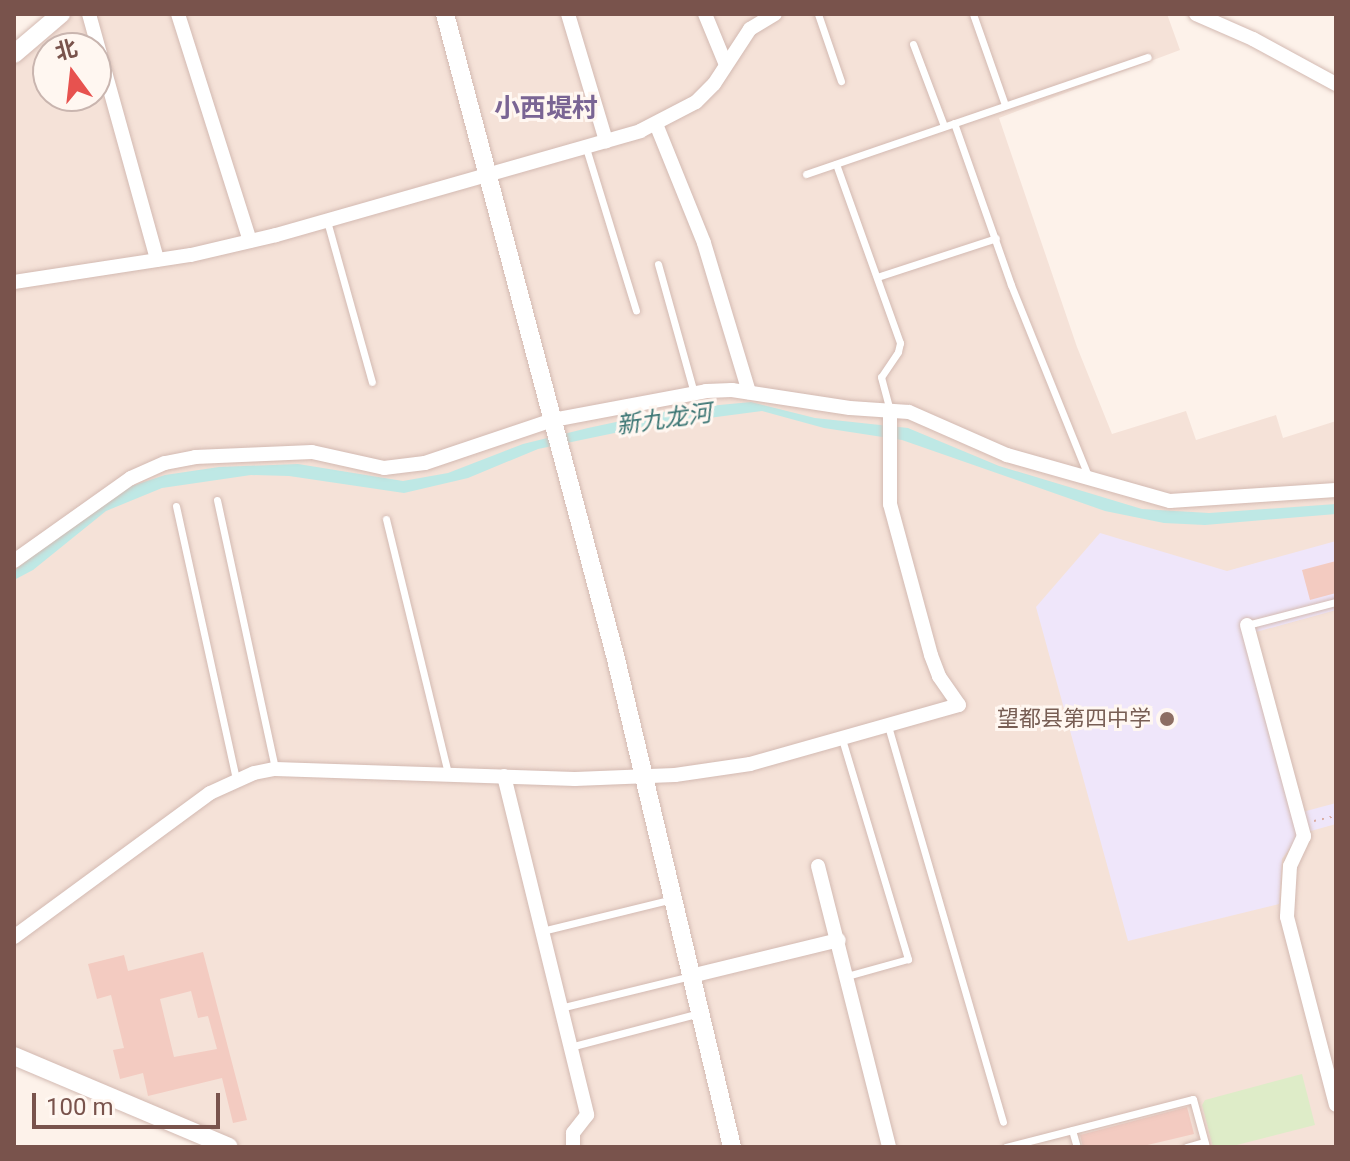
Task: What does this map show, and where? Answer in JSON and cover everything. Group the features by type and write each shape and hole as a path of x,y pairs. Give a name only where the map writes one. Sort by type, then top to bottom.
{"street":[{"path":"14,54 61,14"},
{"path":"89,14 157,260"},
{"path":"178,14 250,241"},
{"path":"445,14 644,777 732,1147"},
{"path":"568,14 606,141"},
{"path":"705,14 726,65"},
{"path":"14,282 157,260 250,241 488,177 656,124 696,102 714,84 750,29 775,14"},
{"path":"1196,14 1253,39 1336,84"},
{"path":"656,124 704,243 749,392"},
{"path":"14,561 131,478 165,463 195,457 312,452 384,468 425,463 553,420 694,393 732,390 909,412 1007,455 1170,501 1336,490"},
{"path":"15,933 210,793 236,779 275,769 644,777 750,764 959,705 939,676 931,655 890,504 890,411"},
{"path":"1247,625 1304,836 1290,866 1287,917 1336,1105"},
{"path":"504,776 587,1115 573,1133 573,1147"},
{"path":"818,866 889,1147"},
{"path":"691,976 839,940"},
{"path":"14,1056 229,1147"},
{"path":"14,1068 200,1147"}],"lane":[{"path":"818,14 841,81"},
{"path":"973,14 1005,105"},
{"path":"913,44 944,126"},
{"path":"806,174 1147,57"},
{"path":"954,123 1011,285 1089,477"},
{"path":"586,148 636,311"},
{"path":"836,164 900,343 898,352 881,377 890,411"},
{"path":"327,221 372,382"},
{"path":"877,277 996,238"},
{"path":"658,264 694,393"},
{"path":"217,500 275,769"},
{"path":"176,506 236,779"},
{"path":"386,519 448,775"},
{"path":"1247,625 1336,602"},
{"path":"888,726 1003,1122"},
{"path":"842,739 908,959 847,976"},
{"path":"542,931 673,899"},
{"path":"560,1008 691,976"},
{"path":"570,1047 700,1013"},
{"path":"1006,1147 1193,1099 1205,1145 1186,1147"},
{"path":"1072,1130 1077,1147"}],"path":[{"path":"1301,825 1336,816"}],"shaded area":[{"path":"66,14 1167,14 1180,50 999,118 1077,347 1112,434 1186,411 1196,440 1276,415 1283,438 1336,421 1336,1147 239,1147 14,1051 14,60 32,44 32,112 112,112 112,32 46,32"},
{"name":"望都县第四中学","path":"1100,533 1227,571 1336,541 1336,610 1245,635 1295,814 1336,803 1336,824 1300,834 1282,859 1279,904 1128,941 1036,607"}],"green space":[{"path":"1302,1074 1315,1125 1229,1147 1213,1147 1202,1105 1205,1100"}],"water":[{"name":"新九龙河","path":"751,402 815,418 908,428 999,466 1142,509 1209,513 1336,504 1336,514 1205,525 1164,523 1105,511 902,440 824,428 762,411 648,426 538,449 468,478 404,493 289,476 251,475 162,488 106,511 33,570 14,580 14,571 64,530 129,487 165,475 219,467 298,464 403,481 448,473 523,444 588,428 677,409"}],"building":[{"path":"1336,561 1336,593 1310,600 1302,570"},
{"path":"203,952 247,1120 233,1123 222,1078 148,1096 143,1073 120,1079 113,1050 124,1048 111,995 97,999 88,964 124,955 128,971","holes":["191,991 198,1018 208,1016 217,1049 174,1057 160,999"]},
{"path":"1187,1107 1194,1134 1139,1147 1083,1147 1080,1135"}],"place":[{"name":"望都县第四中学","path":"1167,719"}],"district":[{"name":"小西堤村","path":"546,109"}]}
